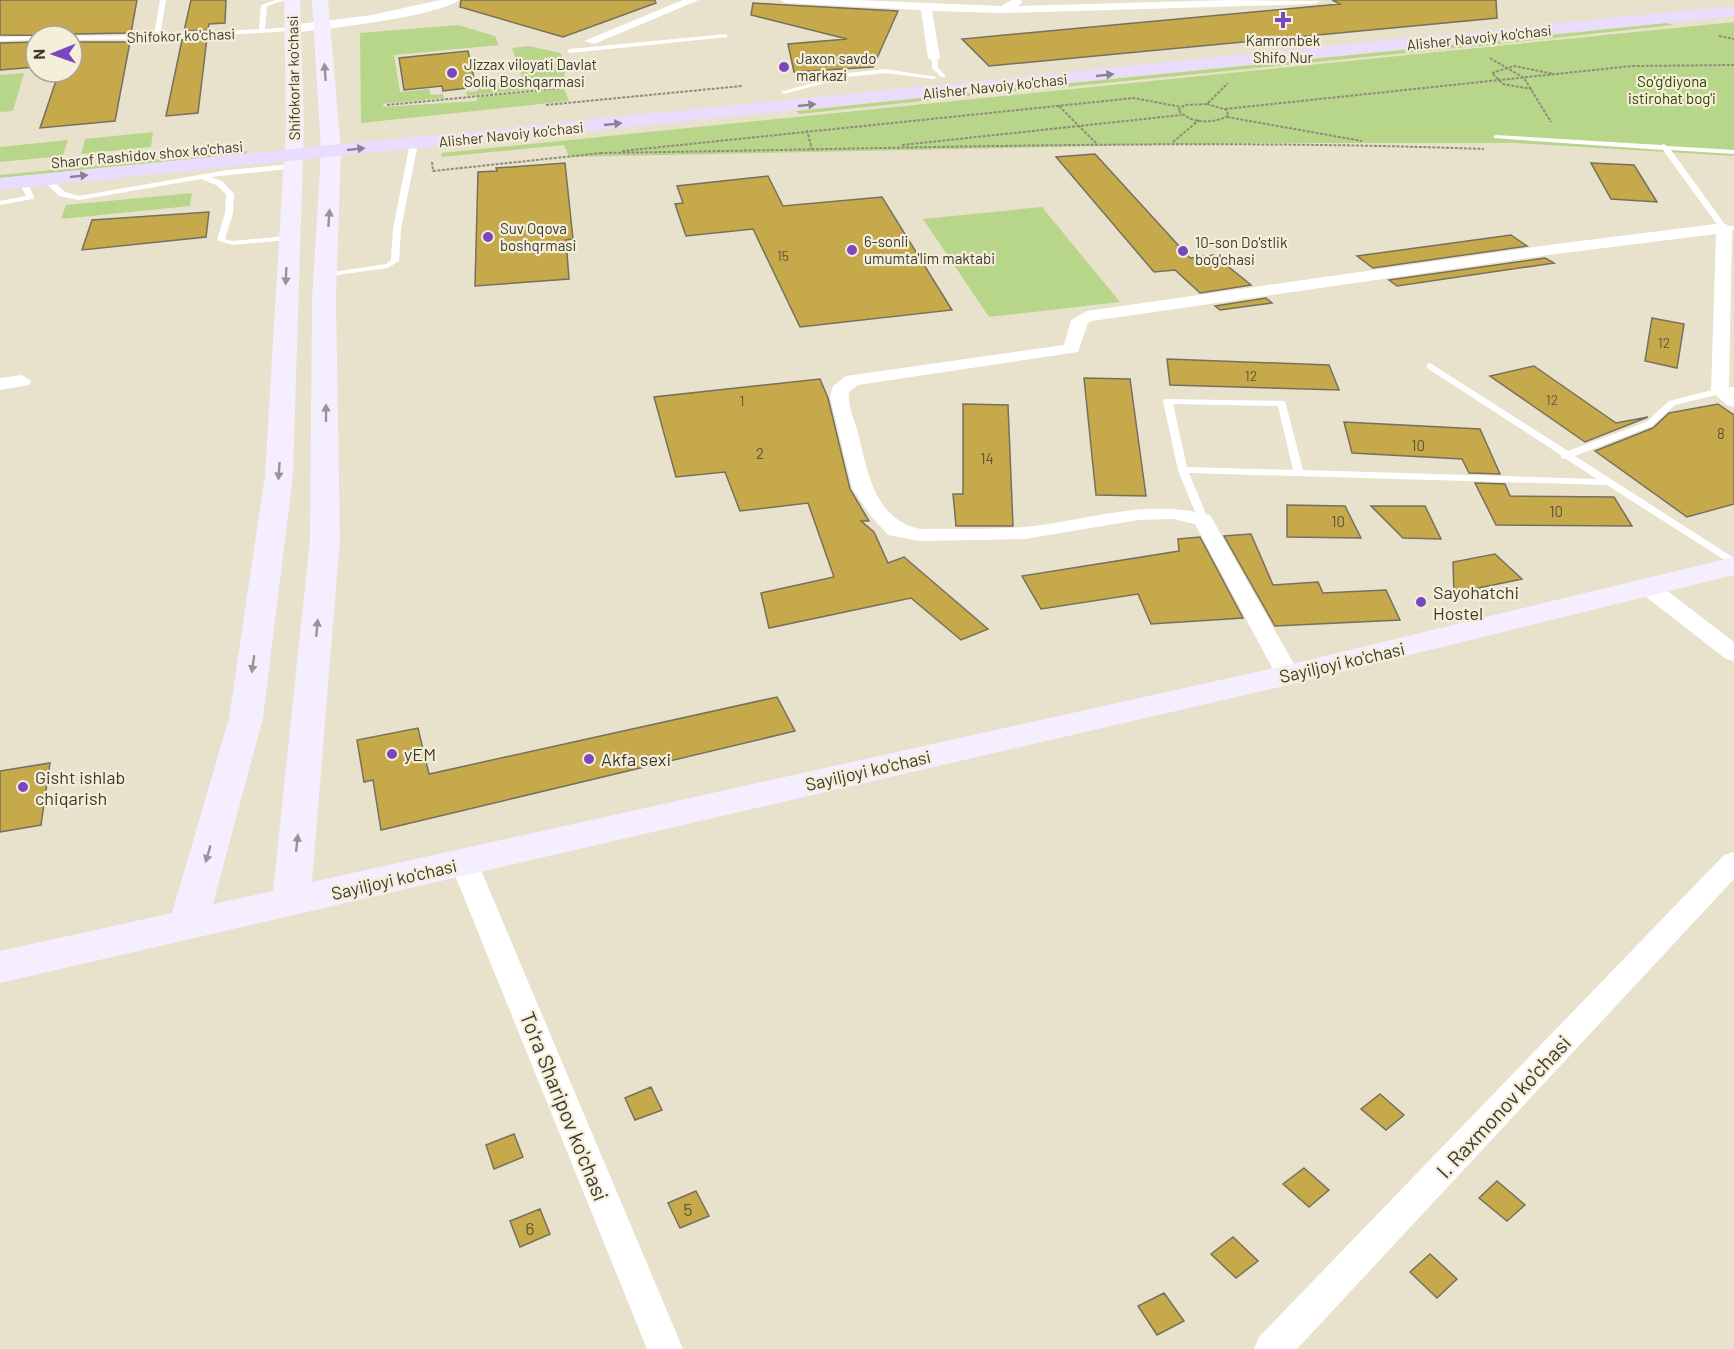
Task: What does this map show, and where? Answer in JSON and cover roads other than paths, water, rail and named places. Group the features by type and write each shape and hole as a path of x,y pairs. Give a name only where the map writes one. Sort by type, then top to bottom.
{"main road":[{"name":"Shifokorlar ko'chasi","path":"188,925 246,718 279,475 288,238 294,154 292,0"},
{"name":"Shifokorlar ko'chasi","path":"291,902 325,539 326,275 331,144 320,0"},
{"name":"Alisher Navoiy ko'chasi","path":"256,159 294,154 331,144 783,92 1723,0"},
{"name":"Alisher Navoiy ko'chasi","path":"331,144 414,143 1734,11"},
{"name":"Sharof Rashidov shox ko'chasi","path":"0,168 294,154"},
{"name":"Sharof Rashidov shox ko'chasi","path":"0,184 256,159"},
{"name":"Sayiljoyi ko'chasi","path":"0,967 1288,675 1649,588 1734,565"}],"street":[{"path":"291,29 321,27 414,11 453,0"},
{"path":"590,41 693,0"},
{"path":"786,0 1003,10 1315,1"},
{"path":"1003,10 1020,0"},
{"path":"926,7 934,58"},
{"path":"1288,675 1203,519 1173,513 1138,514 1025,533 920,535 896,530 877,511 862,488 839,397 840,390 853,380 1072,348 1080,320 1087,316 1556,249 1729,228 1729,394"},
{"path":"0,384 22,381"},
{"path":"1649,588 1734,654"},
{"name":"I. Raxmonov ko'chasi","path":"1272,1349 1734,862"},
{"name":"To'ra Sharipov ko'chasi","path":"464,863 665,1349"}],"lane":[{"path":"157,37 163,0"},
{"path":"262,31 264,5 283,0"},
{"name":"Shifokor ko'chasi","path":"84,38 157,37 291,29"},
{"path":"570,51 726,36"},
{"path":"0,39 24,38"},
{"path":"934,58 939,77"},
{"path":"1496,137 1734,152"},
{"path":"326,275 388,266 395,261 397,229 414,143"},
{"path":"1664,146 1729,228"},
{"path":"47,180 63,194 79,198 200,177 294,154"},
{"path":"200,177 219,183 230,194 229,213 221,240 232,243 288,238"},
{"path":"0,202 30,197 23,182"},
{"path":"1431,366 1734,565"},
{"path":"1565,456 1649,424 1672,403 1729,394"},
{"path":"1203,519 1183,470 1168,401 1282,403 1299,474"},
{"path":"1183,470 1610,482"}],"place":[{"name":"Kamronbek Shifo Nur","path":"1283,20"},
{"name":"Jaxon savdo markazi","path":"784,67"},
{"name":"Jizzax viloyati Davlat Soliq Boshqarmasi","path":"452,73"},
{"name":"Suv Oqova boshqrmasi","path":"488,237"},
{"name":"6-sonli umumta'lim maktabi","path":"852,250"},
{"name":"10-son Do'stlik bog'chasi","path":"1183,251"},
{"name":"Sayohatchi Hostel","path":"1421,602"},
{"name":"yEM","path":"392,754"},
{"name":"Akfa sexi","path":"589,759"},
{"name":"Gisht ishlab chiqarish","path":"23,787"}],"park label":[{"name":"So'g'diyona istirohat bog'i","path":"1672,90"}]}
